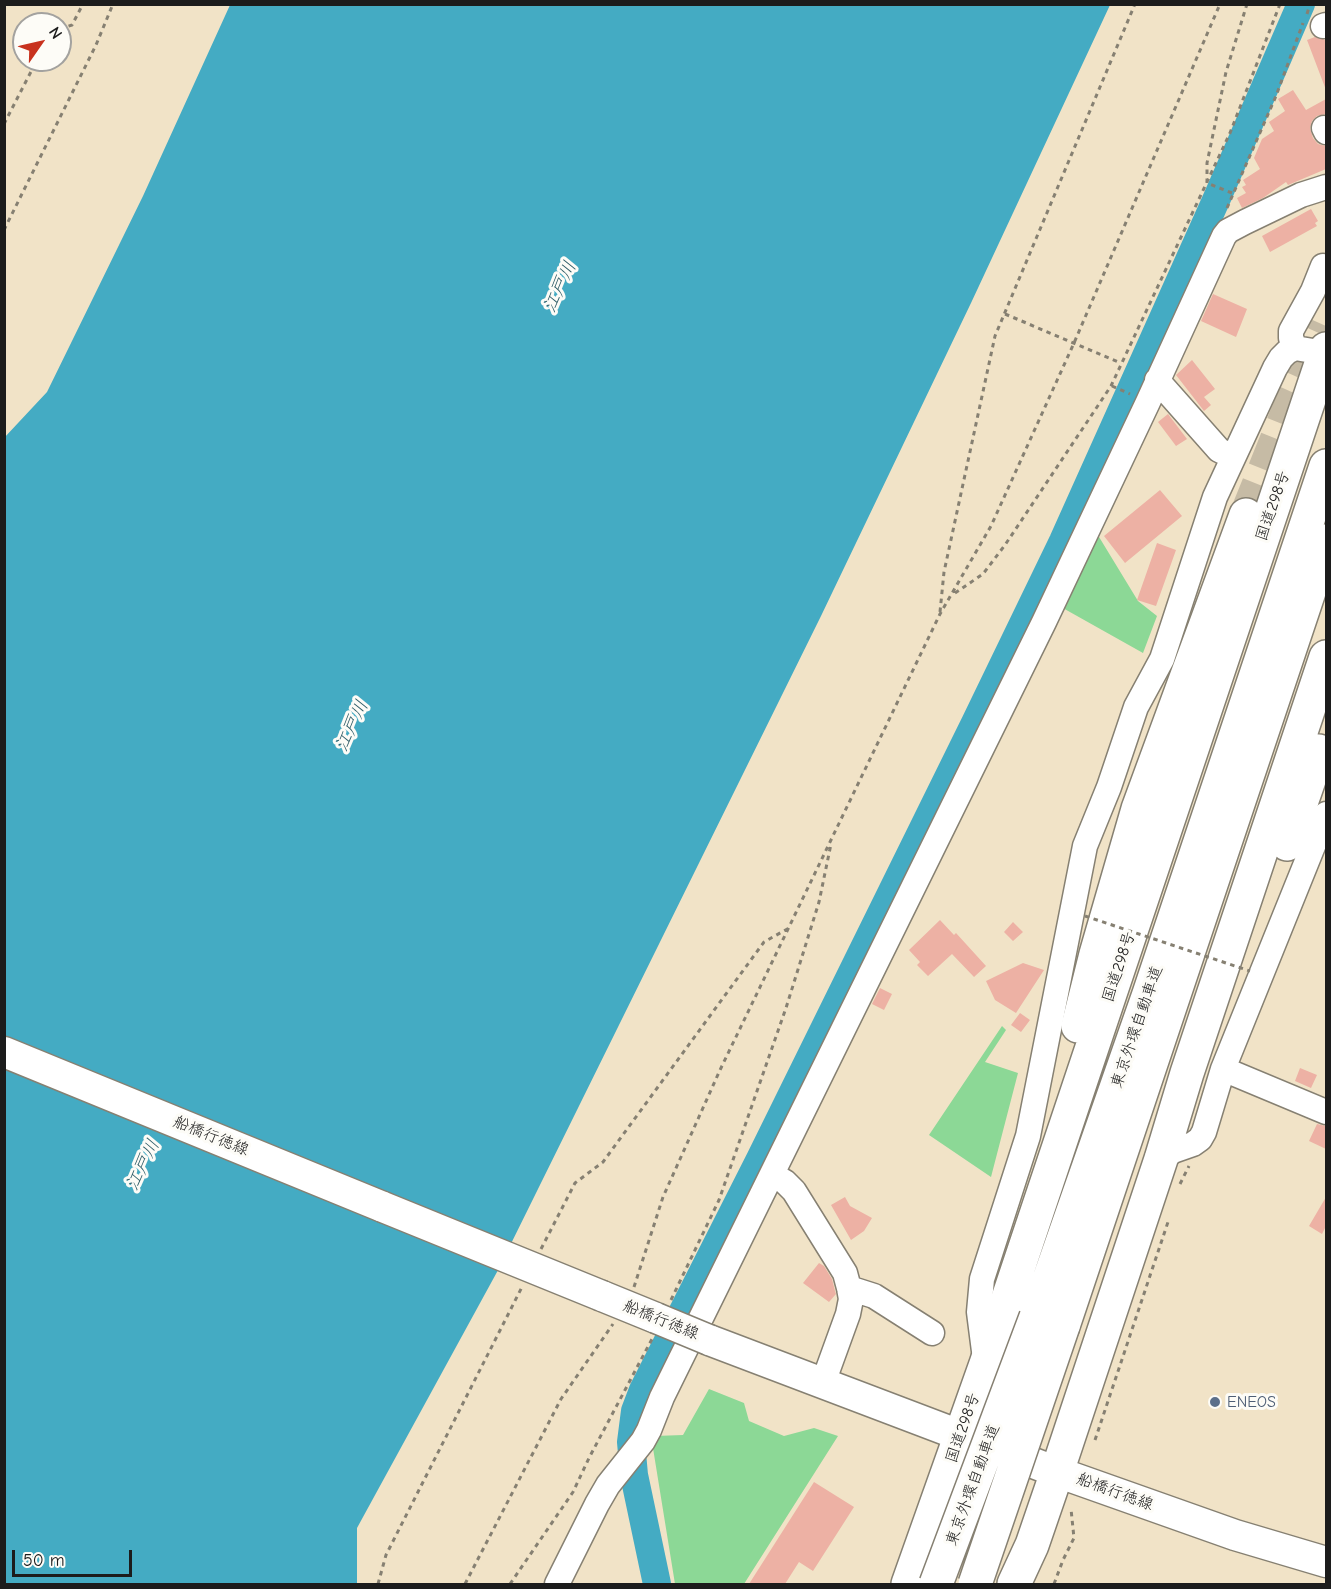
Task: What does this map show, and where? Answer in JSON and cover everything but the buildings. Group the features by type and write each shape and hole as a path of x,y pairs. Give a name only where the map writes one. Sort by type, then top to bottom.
{"highway":[{"name":"国道298号","path":"908,1584 986,1364 1043,1192 1316,350"},
{"name":"東京外環自動車道","path":"975,1584 1049,1322 1149,994 1326,466"},
{"path":"1043,1192 1096,954 1138,809 1246,515"},
{"name":"東京外環自動車道","path":"936,1584 1049,1322 1326,541"},
{"path":"1017,1581 1057,1472 1326,657"},
{"path":"1187,1073 1261,910 1303,800 1326,726"}],"main road":[{"name":"船橋行徳線","path":"4,1052 660,1318 709,1340 1057,1472 1235,1535 1326,1562"}],"street":[{"path":"557,1584 597,1504 643,1441 667,1387 1044,622 1227,231 1301,195 1326,187"},
{"path":"1316,350 1291,338 1291,331 1313,291 1323,266"},
{"path":"986,1364 979,1312 982,1279 1028,1136 1085,846 1109,787 1136,707 1162,659 1215,497 1233,458 1281,358 1316,350"},
{"path":"1157,380 1219,450 1233,458"},
{"path":"1161,1159 1200,1139 1223,1069 1326,814"},
{"path":"1223,1069 1326,1112"},
{"path":"773,1175 794,1191 845,1273 849,1288 848,1314 823,1383"},
{"path":"849,1288 874,1296 932,1333"}],"path":[{"path":"72,25 83,4"},
{"path":"4,230 96,45 113,4"},
{"path":"940,614 944,572 995,336 1135,4"},
{"path":"465,1584 614,1301 638,1275 663,1197 720,1070 940,614 991,526 1074,343 1220,4"},
{"path":"1207,183 1207,163 1226,72 1247,4"},
{"path":"952,594 983,574 1005,545 1111,386 1230,133 1280,4"},
{"path":"1227,231 1224,217 1232,193 1276,96 1310,4"},
{"path":"4,124 31,72"},
{"path":"1207,183 1232,193"},
{"path":"1005,314 1122,363"},
{"path":"1111,386 1119,389"},
{"path":"510,1584 573,1492 719,1200 786,1008 819,902 832,839"},
{"path":"1085,916 1250,971"},
{"path":"537,1257 575,1183 603,1162 764,942 789,928"},
{"path":"378,1584 386,1555 526,1278"},
{"path":"1054,1584 1062,1560 1074,1538 1070,1511 1074,1502"}],"green space":[{"path":"1096,532 1138,601 1157,616 1143,653 1061,607"},
{"path":"1002,1026 1006,1030 985,1062 1018,1073 991,1177 929,1135"},
{"path":"709,1389 744,1403 749,1421 784,1436 814,1428 838,1436 744,1584 675,1584 652,1442 655,1436 683,1435"}],"water":[{"name":"江戸川","path":"230,5 1110,5 821,616 497,1272 357,1528 357,1584 5,1584 4,438 47,392 143,196"}],"waterway":[{"path":"657,1584 634,1475 631,1442 635,1411 643,1390 760,1159 1063,541 1217,198 1301,4"}],"tunnel":[{"path":"1246,515 1287,413 1326,326"}],"place":[{"name":"ENEOS","path":"1215,1402"}]}
